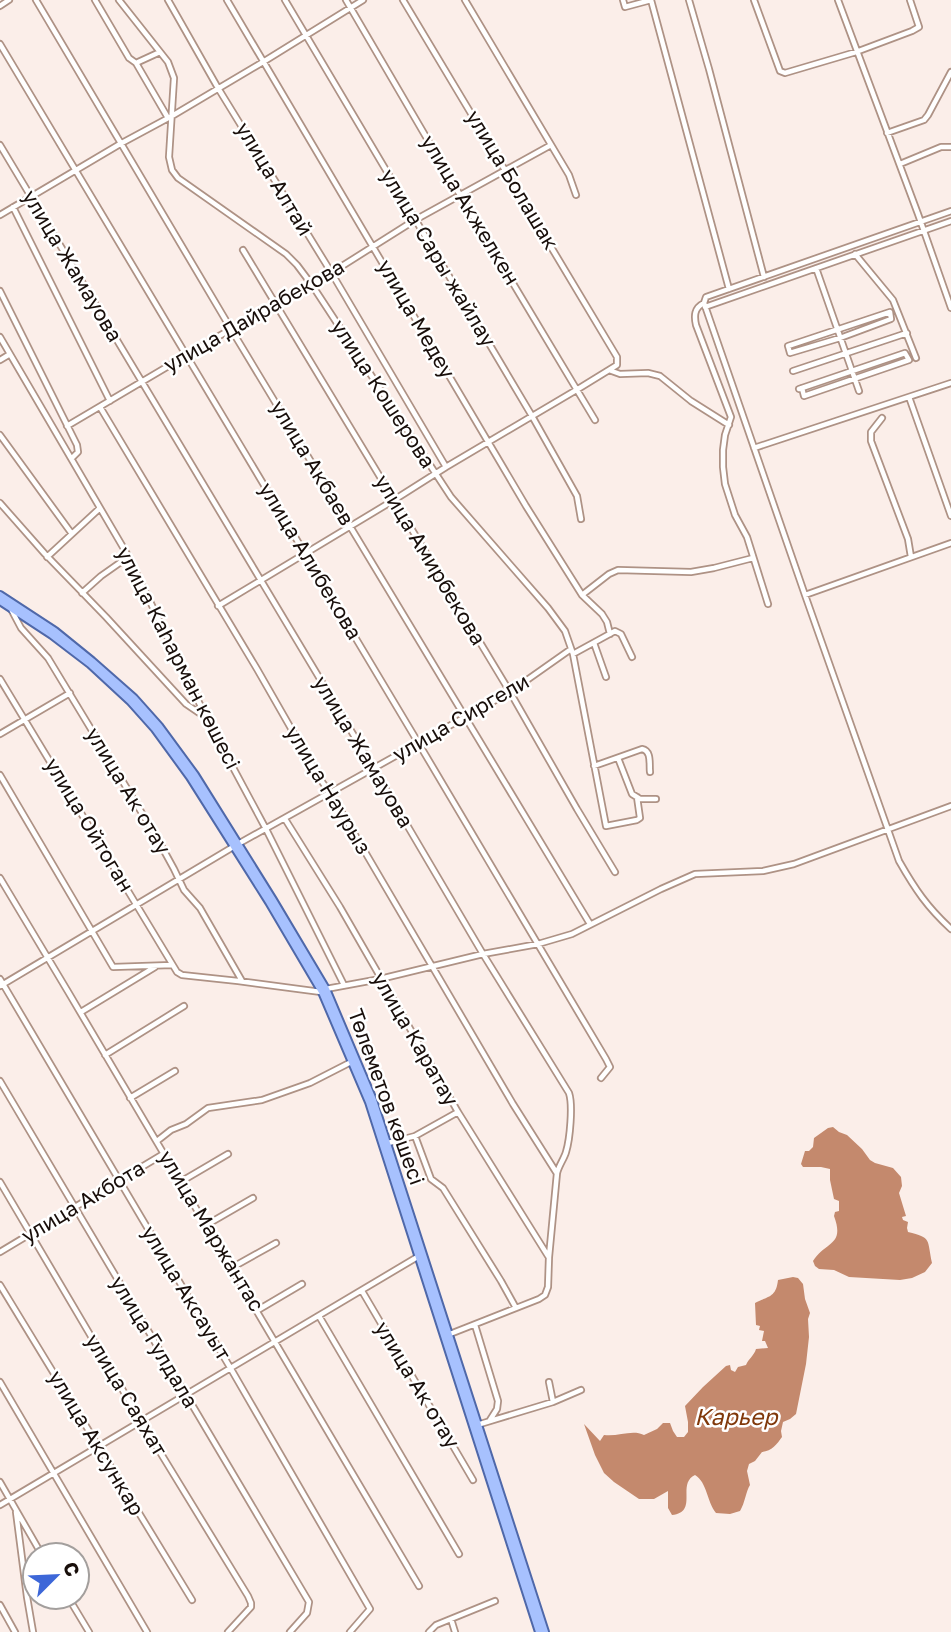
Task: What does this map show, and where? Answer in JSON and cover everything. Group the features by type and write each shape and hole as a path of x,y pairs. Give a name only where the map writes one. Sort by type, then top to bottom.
{"main road":[{"name":"Төлеметов көшесі","path":"0,595 12,606"},
{"name":"Төлеметов көшесі","path":"0,601 55,631 92,660 144,708 182,756 324,990 373,1100 388,1143 421,1255 450,1334 539,1632"},
{"name":"Төлеметов көшесі","path":"355,1060 545,1632"}],"street":[{"path":"0,5 9,0"},
{"name":"улица Акбаев","path":"36,0 590,924"},
{"path":"95,0 170,117"},
{"name":"улица Кошерова","path":"119,0 168,62 174,78 169,157 177,178 286,254 312,285 451,497 565,631 572,652 605,825 640,818 637,797"},
{"name":"улица Алтай","path":"168,0 446,467"},
{"name":"улица Медеу","path":"226,0 582,596 602,614 610,634 615,631 621,634 632,657"},
{"name":"улица Сары жайлау","path":"285,0 532,416 577,496 582,519"},
{"name":"улица Акжелкен","path":"346,0 595,420"},
{"path":"0,215 263,62 363,0"},
{"name":"улица Болашак","path":"403,0 610,345 618,361 617,365 608,370"},
{"path":"465,0 569,175 576,195"},
{"path":"623,0 625,7 651,0 729,289"},
{"path":"689,0 764,277"},
{"path":"754,0 780,71 785,73 856,52 919,27 910,0"},
{"path":"838,0 951,308"},
{"name":"улица Алибекова","path":"0,44 606,1059 610,1067 601,1078"},
{"path":"136,63 160,52"},
{"path":"887,133 923,120 951,72"},
{"name":"улица Жамауова","path":"0,145 571,1098 566,1151 556,1173 548,1256 548,1287 545,1295 450,1334"},
{"name":"улица Дайрабекова","path":"67,426 231,329 312,285 415,219 551,145"},
{"path":"900,164 941,147 951,147"},
{"path":"13,207 110,401"},
{"path":"951,211 706,297 704,305 899,861 932,912 951,929"},
{"path":"914,225 918,214"},
{"path":"918,214 929,219"},
{"path":"768,604 747,537 729,500 723,450 731,417 694,314 697,308 704,305 951,221"},
{"name":"улица Амирбекова","path":"243,250 510,692 615,872"},
{"path":"855,254 893,300 916,358"},
{"path":"816,268 859,391"},
{"path":"0,290 76,445 78,452 72,457"},
{"path":"890,312 891,319 840,338 791,353 788,346 890,312"},
{"path":"793,371 907,333"},
{"name":"улица Каһарман көшесі","path":"0,337 128,557 207,719 267,829 344,985"},
{"path":"905,353 909,360 855,379 804,396 800,388 905,353"},
{"path":"0,360 10,354"},
{"path":"218,606 608,370 620,374 648,373 660,376 691,401 729,425"},
{"path":"754,448 951,383"},
{"path":"909,397 951,516"},
{"name":"улица Наурыз","path":"100,407 556,1173"},
{"path":"882,418 871,432 871,441 908,539 911,557"},
{"path":"0,435 72,534"},
{"path":"0,503 47,557 186,704 207,719"},
{"path":"47,557 100,508"},
{"path":"805,595 951,543"},
{"path":"82,593 128,557"},
{"path":"582,596 618,570 691,572 754,558"},
{"name":"улица Ак отау","path":"12,606 22,628 48,657 184,890 200,908 242,981"},
{"name":"улица Сиргели","path":"1,983 179,878 510,692 572,652 610,634"},
{"path":"594,643 606,677"},
{"name":"улица Ойтоган","path":"0,679 177,972 182,975 242,981"},
{"path":"0,734 70,693"},
{"path":"594,766 642,749 649,753 650,772"},
{"path":"618,758 632,794 640,799 656,799"},
{"path":"0,775 113,967 172,965"},
{"path":"242,981 324,990 538,944 572,934 695,874 763,871 794,864 951,806"},
{"name":"улица Каратау","path":"285,819 340,907 458,1112 548,1256"},
{"name":"улица Маржантас","path":"0,878 208,1224 419,1586"},
{"path":"81,1012 156,966"},
{"name":"улица Аксауыт","path":"1,983 231,1368 370,1609 350,1632"},
{"path":"105,1055 184,1006"},
{"name":"улица Акбота","path":"157,1141 208,1108 262,1100 310,1083 355,1060"},
{"path":"130,1098 175,1071"},
{"name":"улица Гулдала","path":"0,1082 309,1602 307,1613 290,1632"},
{"path":"388,1143 415,1136 458,1112"},
{"path":"415,1136 431,1179 443,1188 516,1308"},
{"name":"улица Акбота","path":"0,1252 165,1153"},
{"path":"182,1181 228,1154"},
{"name":"улица Саяхат","path":"0,1182 141,1422 248,1596 251,1607 228,1632"},
{"path":"208,1224 253,1198"},
{"path":"233,1267 276,1243"},
{"path":"0,1505 421,1255"},
{"path":"258,1310 302,1284"},
{"name":"улица Аксункар","path":"0,1285 192,1600"},
{"name":"улица Ак отау","path":"362,1291 473,1480"},
{"path":"319,1316 459,1554"},
{"path":"475,1325 498,1401 498,1409 489,1421"},
{"path":"0,1382 147,1632"},
{"path":"549,1382 553,1402"},
{"path":"476,1425 553,1402 581,1390"},
{"path":"0,1482 34,1541"},
{"path":"16,1512 33,1632"},
{"path":"429,1632 436,1625 495,1601"},
{"path":"0,1605 15,1632"},
{"path":"76,1611 89,1632"},
{"path":"451,1619 455,1632"}],"water":[{"path":"833,1127 847,1135 870,1160 893,1168 901,1177 902,1186 899,1193 906,1216 902,1217 908,1222 908,1232 925,1238 929,1244 932,1263 925,1272 900,1280 849,1277 815,1266 813,1261 836,1238 834,1216 835,1212 839,1211 839,1201 834,1199 830,1169 803,1167 801,1164 805,1151 813,1147 814,1138"},
{"name":"Карьер","path":"793,1277 803,1284 810,1313 806,1364 796,1414 783,1422 782,1437 776,1445 762,1452 749,1464 747,1471 750,1485 740,1511 730,1514 716,1513 702,1482 695,1475 687,1485 684,1509 672,1515 668,1508 668,1491 654,1499 639,1499 604,1473 584,1424 600,1441 604,1435 644,1435 663,1423 670,1423 677,1437 684,1437 688,1432 685,1406 726,1366 730,1365 735,1372 738,1367 746,1365 756,1349 768,1348 765,1341 762,1341 764,1331 759,1330 760,1326 756,1325 755,1303 773,1293 778,1280"}]}
